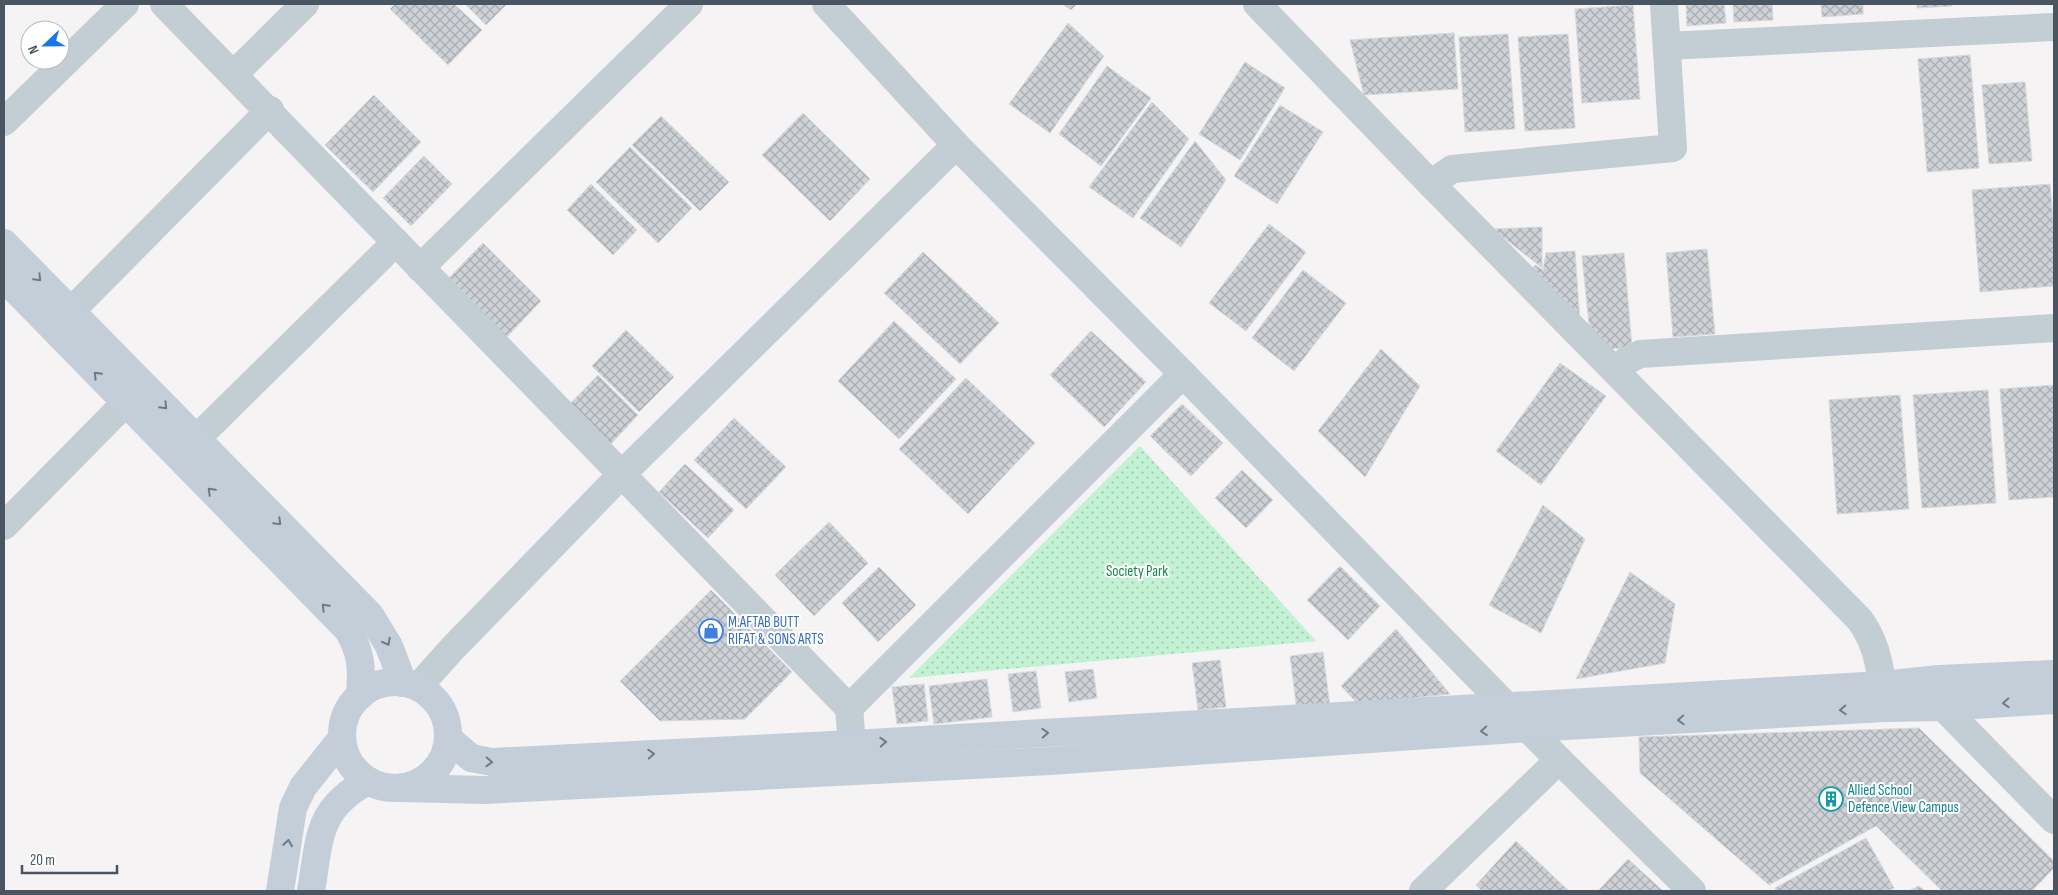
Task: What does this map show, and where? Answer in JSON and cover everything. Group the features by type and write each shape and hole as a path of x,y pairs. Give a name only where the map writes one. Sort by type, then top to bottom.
{"street":[{"path":"4,122 125,4"},
{"path":"164,4 270,110 420,268 850,708 852,744"},
{"path":"234,74 305,4"},
{"path":"420,268 690,4"},
{"path":"826,4 956,145 1183,374 1530,728 1559,760 1692,891"},
{"path":"1257,4 1431,184 1860,620 1876,649 1883,696"},
{"path":"1431,184 1452,169 1673,148 1664,4"},
{"path":"1666,46 2054,27"},
{"path":"71,311 270,110"},
{"path":"956,145 621,475 452,650 411,685 380,684 360,696 350,708 344,723 342,738 346,755 354,770 368,781 384,787 485,790 1060,760 1530,728 1883,696 1939,679 2054,674"},
{"path":"196,439 396,242"},
{"path":"4,243 71,311 134,394 348,630 359,652 361,663 360,696"},
{"path":"4,278 134,394 196,439 370,615 411,685 437,703 444,714 447,725 448,738 444,756 434,772 418,783 400,788"},
{"path":"1616,371 1626,361 1640,354 2054,328"},
{"path":"850,708 1183,374"},
{"path":"4,524 134,394"},
{"path":"1939,679 1943,707 2054,820"},
{"path":"448,738 471,758 492,762 1509,707 1883,696 1943,707 2054,700"},
{"path":"280,891 293,808 303,787 342,738"},
{"path":"809,746 811,774"},
{"path":"1423,891 1559,760"},
{"path":"311,891 323,827 329,815 341,798 368,781"}],"green space":[{"name":"Society Park","path":"1140,446 1316,641 909,678"}],"building":[{"path":"395,4 454,4 482,30 448,65 390,9"},
{"path":"465,4 507,4 486,25"},
{"path":"1063,4 1077,4 1071,10"},
{"path":"1686,4 1724,4 1726,23 1687,26"},
{"path":"1733,4 1772,4 1773,20 1734,22"},
{"path":"1821,4 1863,4 1863,14 1822,17"},
{"path":"1917,4 1952,4 1952,6 1917,8"},
{"path":"1633,5 1640,99 1582,103 1575,9"},
{"path":"1068,23 1104,56 1050,133 1009,104"},
{"path":"1454,33 1458,89 1364,95 1350,40"},
{"path":"1508,34 1515,129 1465,132 1459,37"},
{"path":"1568,34 1575,128 1525,131 1518,37"},
{"path":"1970,55 1979,168 1927,172 1918,59"},
{"path":"1245,62 1285,88 1240,160 1199,134"},
{"path":"1107,66 1151,98 1101,166 1059,134"},
{"path":"2025,82 2032,161 1989,164 1982,85"},
{"path":"374,95 421,142 373,192 325,145"},
{"path":"1152,102 1189,139 1133,218 1089,187"},
{"path":"1280,105 1323,132 1277,204 1234,176"},
{"path":"803,113 870,179 830,221 762,155"},
{"path":"661,116 729,182 700,211 632,145"},
{"path":"1195,141 1226,180 1181,247 1140,218"},
{"path":"630,147 692,208 658,243 596,182"},
{"path":"424,156 452,184 411,226 383,198"},
{"path":"591,184 637,230 613,255 567,210"},
{"path":"2050,184 2054,232 2054,286 1980,292 1972,190"},
{"path":"1269,224 1306,252 1246,331 1209,303"},
{"path":"1542,227 1542,268 1493,229"},
{"path":"483,243 541,301 504,340 445,282"},
{"path":"1707,249 1715,334 1673,337 1666,253"},
{"path":"1575,251 1580,323 1527,274 1535,265 1543,270 1546,253"},
{"path":"923,252 999,323 960,364 884,293"},
{"path":"1624,253 1632,347 1601,350 1589,324 1582,256"},
{"path":"1303,270 1346,303 1294,371 1252,338"},
{"path":"894,321 956,379 899,439 838,381"},
{"path":"626,330 674,377 639,412 592,366"},
{"path":"1091,331 1146,382 1104,427 1050,375"},
{"path":"1381,349 1420,386 1365,477 1318,431"},
{"path":"1560,363 1606,396 1541,485 1496,451"},
{"path":"598,375 638,415 608,447 567,407"},
{"path":"966,378 1035,443 968,514 899,449"},
{"path":"2054,385 2054,497 2009,500 2000,389"},
{"path":"1988,390 1996,503 1922,508 1913,395"},
{"path":"1900,395 1909,509 1837,514 1829,400"},
{"path":"1182,404 1223,443 1191,476 1150,436"},
{"path":"734,418 786,467 746,509 694,460"},
{"path":"685,464 734,510 708,538 659,492"},
{"path":"1242,470 1273,500 1246,528 1215,498"},
{"path":"1543,505 1585,539 1541,633 1489,605"},
{"path":"829,522 868,563 814,616 775,575"},
{"path":"1340,566 1380,606 1348,640 1307,600"},
{"path":"879,567 916,605 878,642 842,603"},
{"path":"1630,572 1675,604 1665,663 1576,679"},
{"name":"M.AFTAB BUTT RIFAT & SONS ARTS","path":"711,590 792,672 745,719 660,721 620,681"},
{"path":"1396,629 1450,694 1358,704 1341,686"},
{"path":"1323,652 1330,707 1297,711 1290,656"},
{"path":"1220,660 1226,707 1198,710 1192,663"},
{"path":"1093,669 1097,698 1069,702 1065,672"},
{"path":"1036,671 1041,708 1013,712 1008,674"},
{"path":"987,679 992,717 934,724 929,686"},
{"path":"924,684 928,721 897,724 892,687"},
{"name":"Allied School Defence View Campus","path":"1919,728 2054,861 2054,868 2032,891 1942,891 1876,826 1769,885 1640,773 1639,737"},
{"path":"1866,838 1894,888 1887,891 1777,891 1775,888"},
{"path":"1516,841 1569,891 1482,891 1476,885"},
{"path":"1628,859 1663,891 1598,891"},
{"path":"1919,886 1925,891 1909,891"}],"place":[{"name":"M.AFTAB BUTT RIFAT & SONS ARTS","path":"711,631"},
{"name":"Allied School Defence View Campus","path":"1831,799"}]}
